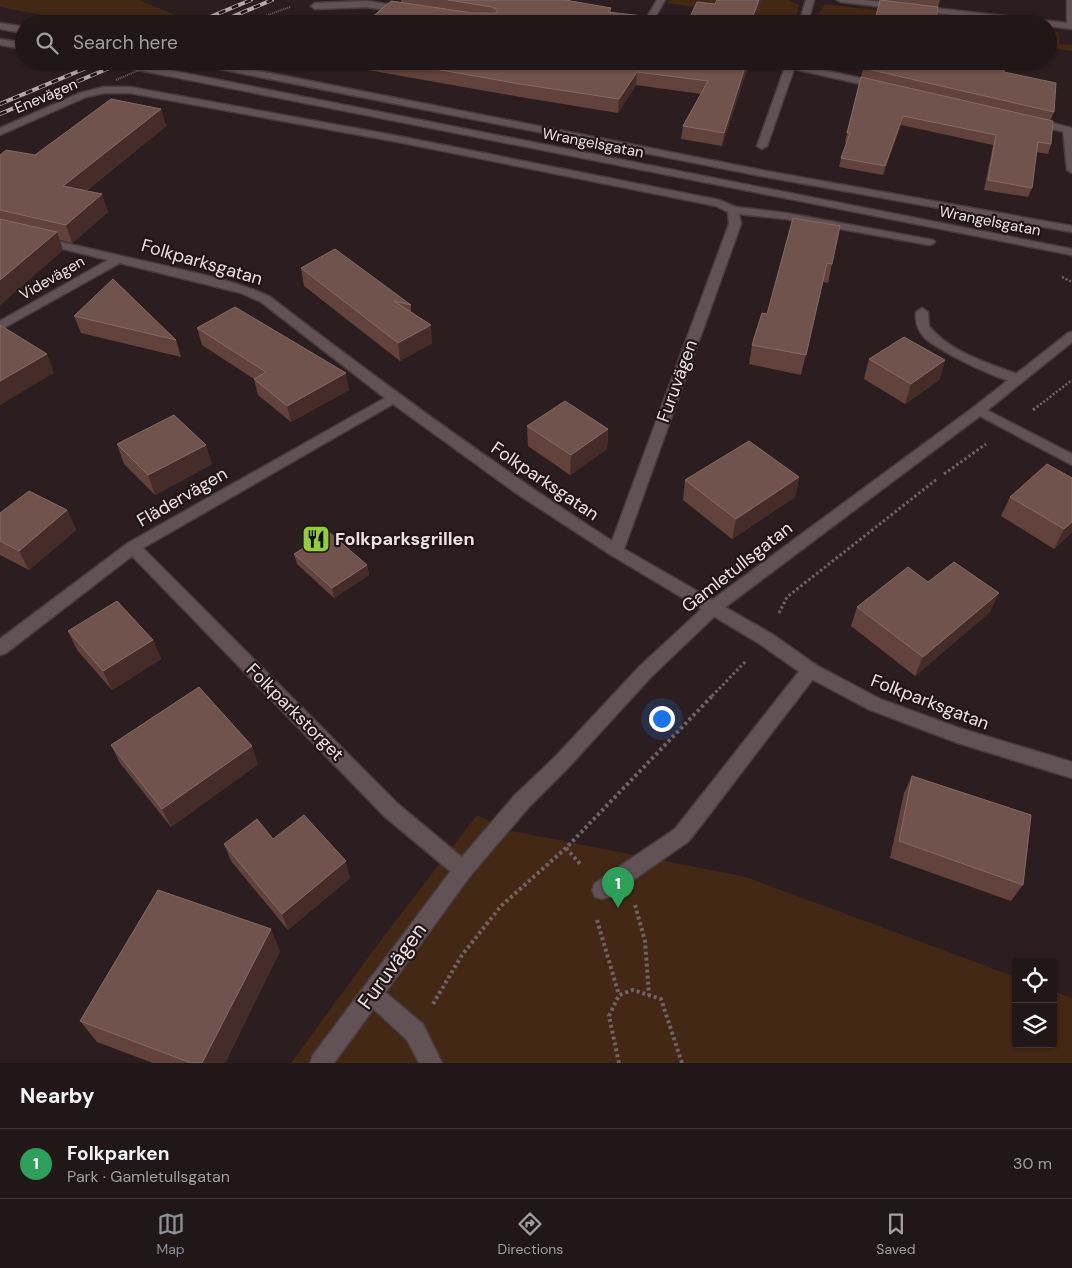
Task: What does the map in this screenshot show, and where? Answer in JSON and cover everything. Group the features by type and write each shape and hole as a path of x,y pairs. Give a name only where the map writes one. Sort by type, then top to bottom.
{"street":[{"path":"652,15 661,0"},
{"path":"806,15 810,0"},
{"path":"841,0 974,15"},
{"path":"1057,24 1071,26 1071,0"},
{"path":"316,6 367,4 415,12"},
{"path":"0,26 15,28"},
{"path":"0,42 15,44"},
{"name":"Wrangelsgatan","path":"153,70 1072,252"},
{"name":"Wrangelsgatan","path":"240,70 761,173 1072,229"},
{"path":"762,146 789,70"},
{"path":"819,70 886,87"},
{"name":"Wrangelsgatan","path":"104,90 130,90 398,139 719,203 732,210 786,216 929,242"},
{"name":"Enevägen","path":"0,132 83,95 104,90"},
{"path":"1020,119 1070,130 1072,170"},
{"name":"Furuvägen","path":"616,551 735,224 732,210"},
{"name":"Folkparksgatan","path":"28,238 120,258 245,290 265,300 394,398 521,489 616,551 766,639 810,670 874,704 958,735 1072,770"},
{"name":"Videvägen","path":"0,326 120,258"},
{"path":"922,312 922,326 932,339 967,358 1017,379"},
{"name":"Gamletullsgatan","path":"463,870 522,800 561,764 645,672 714,607 979,410 1072,336"},
{"name":"Flädervägen","path":"0,648 133,547 394,398"},
{"path":"979,410 1072,460"},
{"name":"Folkparkstorget","path":"133,547 391,810 463,870"},
{"path":"602,890 682,835 810,670"},
{"name":"Furuvägen","path":"321,1063 463,870"},
{"path":"372,994 415,1032 431,1063"}],"path":[{"path":"268,15 283,8 316,6"},
{"path":"116,80 139,70"},
{"path":"415,1032 462,956 501,906 566,848 766,639 787,597 942,476 1011,427 1072,380"},
{"path":"619,1063 609,1016 619,995 600,933 593,902 602,890 632,895 645,940 648,996"},
{"path":"619,995 633,990 661,999 682,1063"}],"shaded area":[{"path":"0,0 139,0 175,15 43,15 0,7"},
{"path":"669,0 788,0 799,5 796,15 752,15 667,3"},
{"path":"825,4 916,15 818,15"},
{"path":"1057,32 1059,32 1059,44 1072,45 1072,51 1057,49"},
{"path":"477,815 512,831 746,877 1012,976 1012,1048 1057,1048 1057,992 1072,998 1072,1063 291,1063 381,940"}],"building":[{"path":"448,0 565,0 611,8 608,12 635,15 375,15 391,1 473,13 497,13 497,10 492,7"},
{"path":"717,0 759,0 753,15 691,15 697,2 715,4"},
{"path":"880,0 938,7 937,15 876,15"},
{"path":"441,70 744,70 724,133 683,126 708,81 637,72 619,99"},
{"path":"872,70 1004,70 1004,72 1056,83 1054,112"},
{"path":"861,77 1053,121 1051,144 1038,142 1032,188 988,180 996,135 903,116 885,166 841,158 850,133 847,133"},
{"path":"111,99 161,109 63,186 102,194 66,225 0,210 0,155 6,150 35,155"},
{"path":"793,218 840,226 832,264 827,263 806,355 752,345 762,313 767,314"},
{"path":"0,219 57,232 0,280"},
{"path":"335,249 411,305 394,301 431,325 398,343 301,268"},
{"path":"113,279 176,340 74,316"},
{"path":"235,307 346,373 287,406 254,379 266,372 197,328"},
{"path":"0,325 47,354 0,381"},
{"path":"904,337 945,360 911,384 869,359"},
{"path":"565,401 608,429 571,455 527,426"},
{"path":"174,415 206,445 148,475 117,444"},
{"path":"749,441 799,477 736,519 685,480"},
{"path":"1047,464 1072,478 1072,522 1064,529 1010,497"},
{"path":"29,491 67,510 19,551 0,541 0,513"},
{"path":"329,532 367,565 332,588 294,554"},
{"path":"954,562 999,593 923,657 857,607 908,567 928,582"},
{"path":"117,601 153,640 103,671 68,631"},
{"path":"199,687 252,746 162,809 111,745"},
{"path":"912,776 1031,815 1023,885 899,841"},
{"path":"304,815 346,861 282,914 224,844 257,819 273,839"},
{"path":"158,890 271,929 202,1063 191,1063 80,1021"}],"railway":[{"path":"215,15 251,0"},
{"path":"236,15 272,0"},
{"path":"0,104 81,70"},
{"path":"0,114 105,70"}],"place":[{"name":"Folkparksgrillen","path":"316,539"},
{"name":"Folkparken","path":"618,908"}]}
